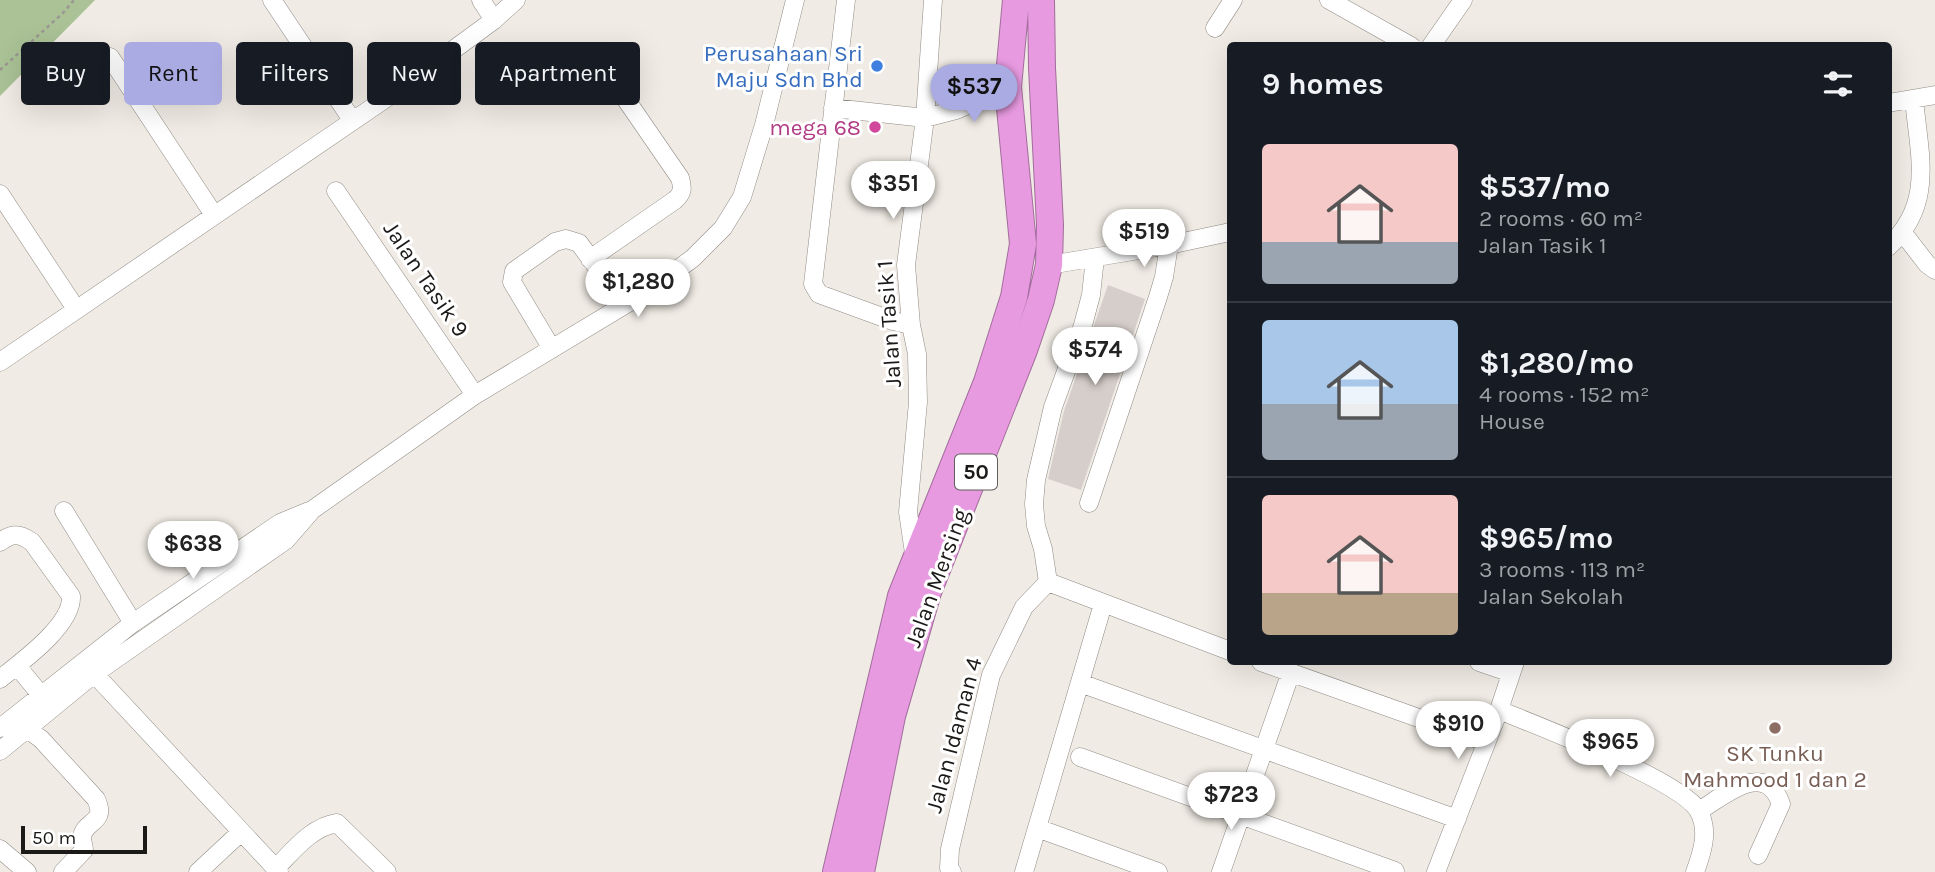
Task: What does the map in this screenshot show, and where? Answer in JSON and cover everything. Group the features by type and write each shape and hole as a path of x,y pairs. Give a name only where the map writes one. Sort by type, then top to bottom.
{"highway":[{"path":"836,872 901,596 987,382 1014,297 1023,244 1008,87 1016,0"},
{"name":"Jalan Mersing","path":"861,872 892,716 924,605 1024,349 1041,300 1049,265 1050,225 1041,0"}],"street":[{"path":"272,0 352,120"},
{"path":"481,0 494,20"},
{"path":"0,362 404,86 494,20 516,0"},
{"path":"15,729 89,668 133,623 280,523 312,510 475,395 651,289 692,258 723,228 742,197 764,125 795,0"},
{"path":"846,0 813,284 819,294 911,325"},
{"name":"Jalan Tasik 1","path":"915,561 908,512 918,401 917,354 911,325 906,265 925,118 933,0"},
{"path":"1215,28 1233,0"},
{"path":"1329,0 1405,42"},
{"path":"1434,42 1463,0"},
{"path":"110,57 214,215"},
{"path":"833,108 925,118 956,110 1008,87"},
{"path":"1892,102 1935,95"},
{"path":"1892,243 1903,233 1915,213 1922,182 1914,99"},
{"path":"590,259 681,195 680,177 630,105"},
{"name":"Jalan Tasik 9","path":"336,191 475,395"},
{"path":"0,194 76,309"},
{"path":"1049,265 1227,233"},
{"path":"1903,233 1927,264 1935,270"},
{"path":"552,349 512,282 514,271 555,242 566,239 579,243 624,304"},
{"path":"1089,503 1161,287 1169,245"},
{"path":"1095,258 1088,305 1053,407 1036,480 1035,526 1043,549 1048,582 1227,649"},
{"path":"0,751 41,695 89,668 286,540 312,510"},
{"path":"64,511 133,623"},
{"path":"0,542 16,534 32,542 71,596 60,626 0,679"},
{"name":"Jalan Idaman 4","path":"952,872 949,868 950,849 991,675 1024,607 1048,582"},
{"path":"1024,872 1104,604"},
{"path":"1270,665 1486,742"},
{"path":"1310,679 1316,665"},
{"path":"17,666 41,695"},
{"path":"1436,872 1513,667"},
{"path":"89,668 277,870 305,839 322,825 337,823 387,872"},
{"path":"1221,872 1291,672"},
{"path":"1080,683 1457,819"},
{"path":"1499,710 1562,735 1682,794 1699,811 1705,834 1702,854 1695,872"},
{"path":"15,729 96,799 100,807 99,815 82,838 84,850 63,872"},
{"path":"1080,757 1395,871"},
{"path":"1699,811 1748,782 1763,782 1776,790 1781,804 1758,855"},
{"path":"1037,828 1158,872"},
{"path":"198,872 242,832"},
{"path":"0,849 27,872"}],"path":[{"path":"0,70 64,13 74,0"}],"green space":[{"path":"0,0 95,0 53,42 21,42 21,75 0,96"}],"building":[{"path":"1108,285 1145,299 1081,490 1048,479 1064,411"}],"place":[{"name":"Perusahaan Sri Maju Sdn Bhd","path":"877,66"},
{"name":"mega 68","path":"875,127"},
{"name":"SK Tunku Mahmood 1 dan 2","path":"1775,728"}]}
